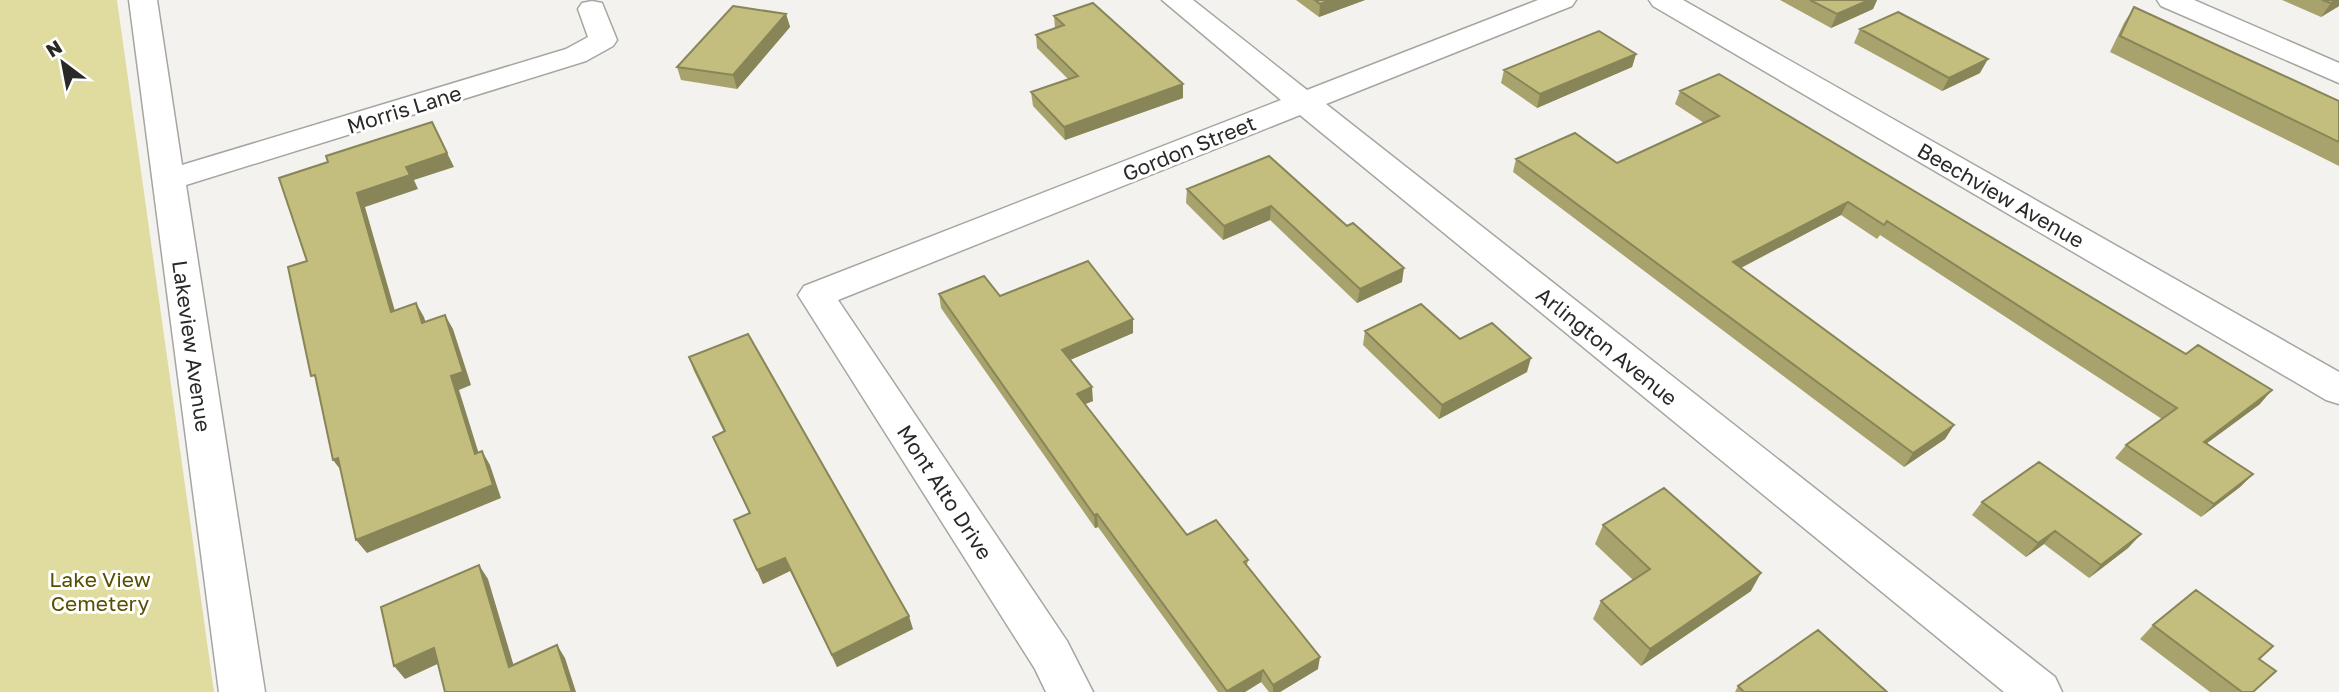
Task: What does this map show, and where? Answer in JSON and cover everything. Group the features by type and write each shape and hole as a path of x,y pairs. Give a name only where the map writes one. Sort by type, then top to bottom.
{"street":[{"name":"Lakeview Avenue","path":"143,0 242,692"},
{"name":"Arlington Avenue","path":"1176,0 2039,692"},
{"name":"Gordon Street","path":"816,295 1562,0"},
{"name":"Beechview Avenue","path":"1663,0 2339,390"},
{"path":"2171,0 2339,74"},
{"name":"Morris Lane","path":"169,180 576,55 603,40 593,9"},
{"name":"Mont Alto Drive","path":"816,295 1051,655 1070,692"}],"green space":[{"name":"Lake View Cemetery","path":"0,0 117,0 214,692 0,692"}],"building":[{"path":"1810,0 1869,0 1837,14"},
{"path":"1093,3 1183,84 1064,127 1031,92 1078,76 1036,35 1064,25 1054,16"},
{"path":"733,6 786,14 733,75 677,67"},
{"path":"2134,7 2339,101 2339,142 2120,36"},
{"path":"1898,12 1988,59 1949,78 1860,29"},
{"path":"1599,31 1636,54 1540,94 1504,70"},
{"path":"1719,74 2186,354 2198,345 2272,390 2204,442 2253,474 2214,504 2126,445 2177,408 1887,221 1884,225 1848,202 1733,262 1954,425 1913,453 1516,159 1575,133 1617,163 1719,116 1680,91"},
{"path":"432,122 447,153 406,167 410,175 357,193 391,312 416,303 422,323 445,315 463,372 451,376 475,454 482,451 493,485 356,540 338,458 333,460 315,375 311,376 288,267 307,261 279,178 328,162 326,156"},
{"path":"1269,156 1347,226 1353,223 1404,268 1360,289 1271,206 1224,226 1187,189"},
{"path":"1088,261 1133,319 1062,350 1092,387 1077,394 1187,535 1216,520 1248,560 1244,562 1320,657 1273,685 1263,670 1227,691 1097,514 1094,515 939,294 984,276 1000,296"},
{"path":"1421,304 1460,339 1492,323 1531,358 1442,405 1365,331"},
{"path":"748,334 909,616 832,655 785,558 757,570 734,520 750,513 713,437 725,431 689,357"},
{"path":"2039,462 2141,534 2101,565 2055,531 2038,543 1982,502"},
{"path":"1664,488 1761,573 1650,649 1601,601 1650,569 1603,525"},
{"path":"479,565 509,667 557,645 572,692 445,692 434,648 394,666 381,607"},
{"path":"2196,590 2273,646 2259,659 2276,671 2253,692 2242,692 2153,625"},
{"path":"1818,630 1887,692 1744,692 1738,686"}]}
